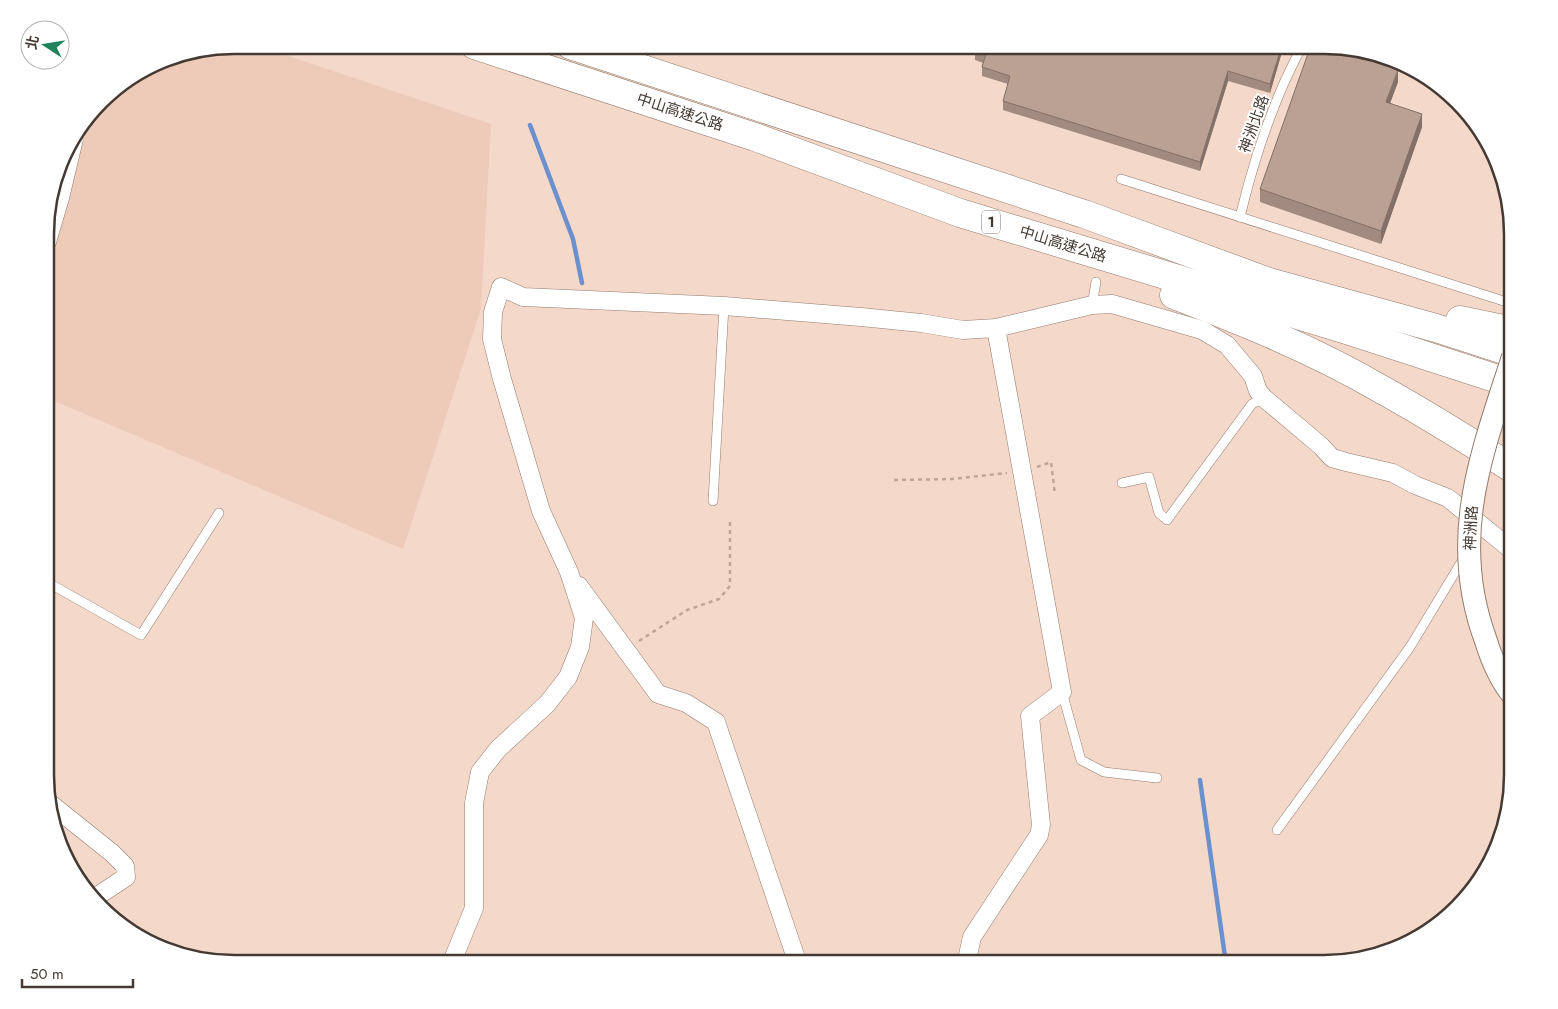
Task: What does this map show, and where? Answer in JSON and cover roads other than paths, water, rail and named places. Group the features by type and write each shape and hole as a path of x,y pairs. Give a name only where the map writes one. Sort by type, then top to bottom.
{"highway":[{"name":"中山高速公路","path":"501,54 755,137 960,213 1347,330 1504,381"},
{"name":"中山高速公路","path":"597,54 1084,214 1269,282 1436,328 1504,352"},
{"path":"960,213 1250,325 1314,354 1378,387 1504,464"},
{"path":"1269,282 1504,329"},
{"path":"1446,427 1504,472"}],"street":[{"path":"54,217 69,161"},
{"path":"455,955 474,908 474,803 480,772 498,749 548,704 568,677 580,647 584,618 569,572 541,511 502,379 492,339 492,312 501,287 523,297 724,306 921,323 963,330 996,328 1092,305 1112,304 1202,330 1227,345 1253,376 1258,391 1264,398 1321,446 1332,458 1393,473 1415,485 1448,498 1504,544"},
{"path":"971,955 972,936 1039,835 1041,825 1030,716 1062,692 996,328"},
{"name":"神洲路","path":"1504,384 1473,491 1468,532 1470,578 1478,620 1492,659 1504,680"},
{"name":"神洲路","path":"1504,422 1486,492 1480,535 1482,576 1491,616 1504,654"},
{"path":"569,572 658,694 686,703 716,722 795,955"},
{"path":"57,810 112,853 125,866 126,877 99,895"}],"lane":[{"name":"神洲北路","path":"1240,217 1257,154 1274,106 1298,54"},
{"path":"1121,178 1504,301"},
{"path":"1092,305 1096,282"},
{"path":"713,501 724,306"},
{"path":"1122,483 1149,477 1160,513 1168,520 1252,404 1264,398"},
{"path":"54,586 141,635 219,513"},
{"path":"1277,830 1410,647 1482,527"},
{"path":"1062,692 1081,760 1104,772 1157,778"}],"waterway":[{"path":"530,125 573,239 582,283"},
{"path":"1200,780 1225,955"}]}
